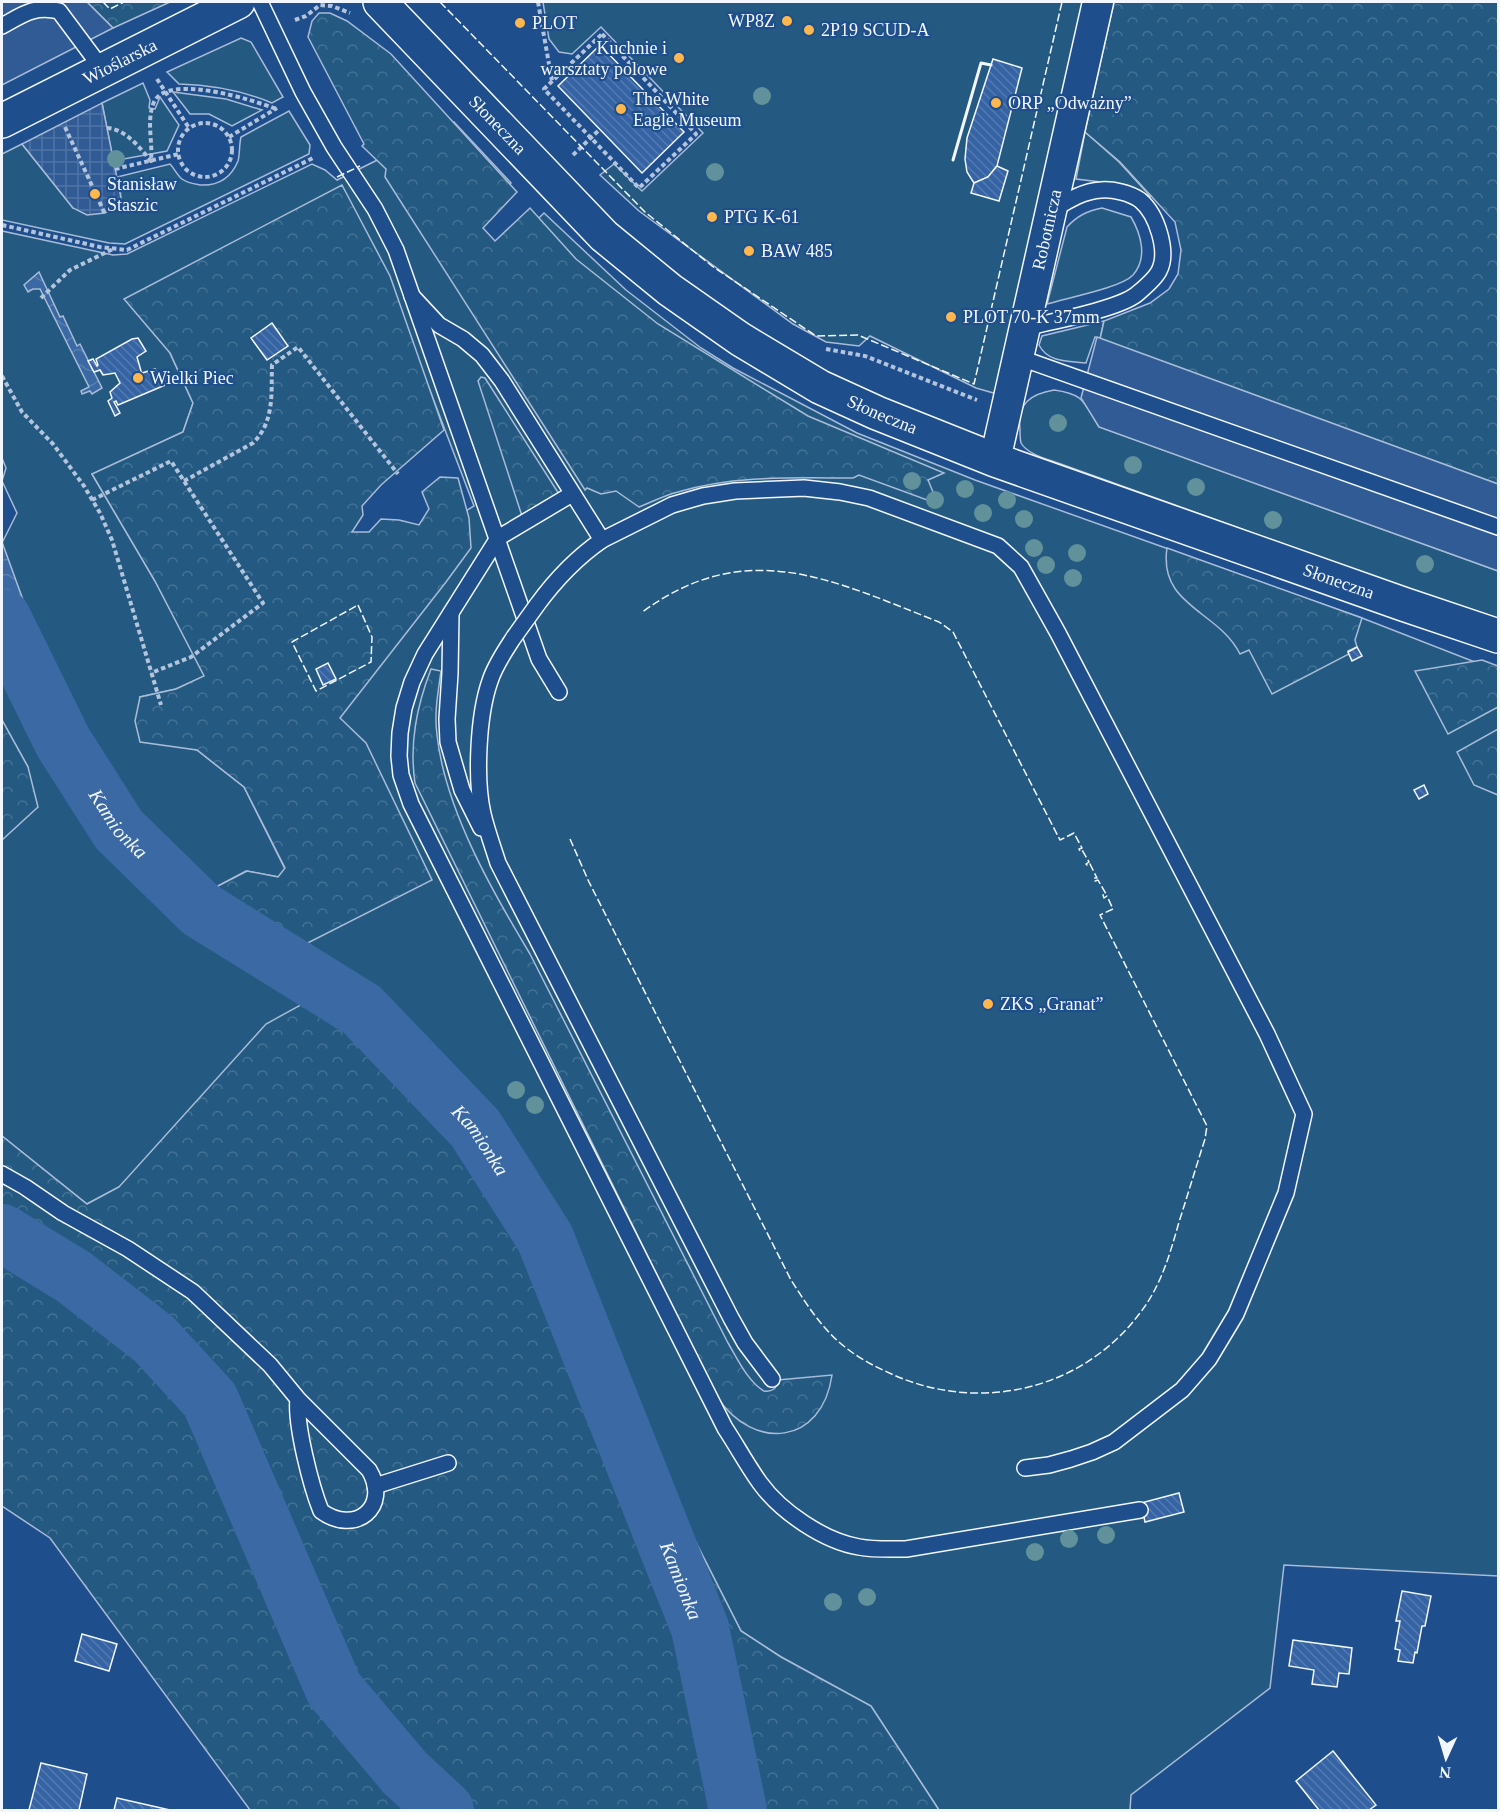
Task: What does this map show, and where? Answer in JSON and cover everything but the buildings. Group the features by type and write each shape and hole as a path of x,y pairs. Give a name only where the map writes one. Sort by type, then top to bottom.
{"street":[{"name":"Wioślarska","path":"2,121 238,2"},
{"name":"Słoneczna","path":"380,2 604,236 670,290 740,339 820,387 887,417 995,460 1498,636"},
{"name":"Robotnicza","path":"995,460 1098,2"}],"lane":[{"path":"260,2 303,92 333,147 375,209 396,250 539,659 559,692"},
{"path":"2,26 33,9 47,8 59,11 103,70"},
{"path":"1024,328 1118,304 1136,296 1159,272 1163,260 1159,231 1153,217 1140,200 1121,192 1101,190 1079,195 1050,211"},
{"path":"412,296 439,325 463,339 482,355 502,381 602,540"},
{"path":"1018,357 1498,527"},
{"path":"498,863 483,813 479,785 483,707 490,681 497,663 514,637 561,574 580,555 602,540 672,505 703,496 735,491 804,488 869,498 998,546 1021,567 1058,633 1267,1034 1304,1114 1287,1192 1236,1314 1209,1359 1182,1390 1114,1442 1071,1460 1025,1468"},
{"path":"572,494 498,538 451,611 425,654 412,682 404,708 399,756 401,775 411,804 725,1428 761,1484 791,1515 821,1533 857,1546 906,1549 1140,1510"},
{"path":"451,611 448,742 462,790 731,1318 745,1343 772,1379"},
{"path":"2,1174 63,1213 128,1249 193,1292 270,1365 298,1399 369,1470 376,1496 367,1515 358,1519 337,1521 321,1511 311,1479 297,1411 298,1399"},
{"path":"375,1486 448,1463"}],"path":[{"path":"538,2 552,82"},
{"path":"602,34 696,134 639,188 591,137 544,89 602,34"},
{"path":"159,82 189,128"},
{"path":"152,161 150,124 153,103 165,91 195,89 236,97 276,109"},
{"path":"229,137 303,92"},
{"path":"211,123 221,128 229,137 232,148 231,160 224,170 214,176 202,177 191,173 183,165 178,154 181,139 189,128 211,123"},
{"path":"107,128 115,128 123,132 152,161"},
{"path":"67,130 105,213"},
{"path":"573,155 598,131"},
{"path":"565,147 580,163"},
{"path":"115,169 178,154"},
{"path":"2,225 127,250 319,154"},
{"path":"41,298 70,270 113,249"},
{"path":"819,345 827,350 865,356 1006,411"},
{"path":"184,481 253,443 261,435 271,412 272,364 298,347 398,474"},
{"path":"2,376 22,412 52,444 92,500 112,540 161,705"},
{"path":"92,500 171,461 263,603 191,657 151,673"}],"green space":[{"path":"87,2 170,2 113,28"},
{"path":"543,2 1084,2 997,394 976,388 870,336 859,346 826,342 793,324 639,211 600,175 614,164 642,191 703,133 601,27 572,54 559,52 549,39"},
{"path":"1114,2 1498,2 1498,484 1100,339 1104,321 1150,303 1169,289 1178,274 1181,250 1175,222 1120,162 1085,132"},
{"path":"319,13 330,13 347,21 391,54 517,192 483,228 495,241 530,208 576,259 658,324 808,416 944,473 928,480 938,504 859,475 853,478 787,478 721,483 673,493 639,507 616,491 601,494 587,488 585,490 385,177 386,169 362,146 364,144 308,37 312,21"},
{"path":"241,38 251,42 283,97 272,103 227,89 179,84 167,72"},
{"path":"143,83 150,100 149,108 155,109 160,97 179,125 167,151 113,161 102,103"},
{"path":"173,92 226,99 262,110 232,126 209,114 190,114"},
{"path":"289,111 310,145 309,154 125,244 109,243 2,220 2,154 22,144 73,208 110,211 118,203 121,195 117,177 170,164 180,177 191,183 207,185 223,180 232,172 238,161 241,137"},
{"name":"ZKS „Granat”","path":"454,122 511,183 460,231 494,262 544,213 626,290 701,348 733,368 857,433 975,480 1362,618 1498,671 1498,1576 1284,1565 1270,1688 1131,1795 1130,1810 939,1810 871,1706 781,1657 741,1631 542,1240 475,1124 365,1016 119,1187 87,1204 2,1136 2,840 28,767 2,720 2,664 52,745 71,735 2,543 17,513 2,481 6,468 2,458 2,231 113,255 127,254 312,164 325,170 337,180","holes":["400,312 474,506 277,624 420,886 218,886 246,871 279,877 285,869 244,787 197,750 181,746 140,697 176,689 205,676 155,581 92,474 183,432 193,403 170,353"]},
{"path":"1085,132 1119,162 1151,197 1126,185 1076,179"},
{"path":"342,185 390,276 444,430 381,485 362,506 363,515 352,532 369,532 381,519 399,520 419,525 429,509 422,492 440,477 458,478 469,518 471,548 340,718 366,743 432,880 282,956 254,966 223,942 218,886 247,871 278,877 285,868 244,787 197,750 140,742 135,721 140,697 176,689 204,676 155,581 92,474 183,432 193,403 170,353 124,299"},
{"path":"1102,208 1131,217 1140,238 1142,254 1138,268 1127,280 1117,284 1047,304 1067,227 1083,214"},
{"path":"1104,321 1100,339 1095,337 1086,363 1053,358 1039,345 1042,336"},
{"path":"481,377 485,378 559,494 523,519 478,381"},
{"path":"1054,390 1078,397 1099,427 1498,571 1498,621 1032,453 1021,443 1020,420 1023,406 1032,397"},
{"path":"1167,548 1362,618 1355,640 1357,647 1348,651 1349,654 1272,694 1249,650 1240,654 1218,627 1181,596 1172,583 1167,567"},
{"path":"1482,660 1498,666 1498,707 1448,734 1415,671"},
{"path":"431,669 441,671 436,719 442,763 450,792 472,849 530,954 728,1343 748,1376 764,1391 774,1389 778,1380 832,1375 826,1398 815,1416 801,1427 785,1433 767,1433 749,1427 732,1415 717,1397 415,783 414,739 422,697"},
{"path":"2,720 28,767 38,807 2,840"},
{"path":"1498,729 1498,795 1474,785 1457,752"},
{"path":"326,991 365,1016 475,1124 542,1240 741,1631 781,1657 871,1706 939,1810 250,1810 50,1538 2,1506 2,1136 87,1204 119,1187 266,1024"}],"shaded area":[{"path":"2,2 87,2 113,28 2,85"},
{"path":"102,103 121,198 118,204 105,213 87,215 73,208 22,144"},
{"path":"1097,337 1498,484 1498,571 1099,427 1081,398"}],"water":[{"path":"39,272 60,317 63,316 77,346 80,344 102,388 92,394 90,391 82,394 81,391 89,387 40,289 28,292 24,285"},
{"path":"2,542 72,735 52,745 2,664"}],"waterway":[{"name":"Kamionka","path":"2,618 63,742 119,830 201,910 362,1010 475,1128 545,1238 700,1628 738,1810"},
{"name":"Kamionka","path":"2,1233 74,1277 154,1339 210,1400 334,1689 405,1773 445,1810"}],"fence":[{"path":"103,2 110,9 124,2"},
{"path":"440,2 645,212 712,266 816,336 858,335 974,384 1062,2"},
{"path":"337,177 360,166"},
{"path":"570,839 589,882 791,1280 822,1324 845,1347 863,1360 883,1370 929,1387 963,1392 996,1392 1029,1387 1061,1376 1090,1360 1117,1339 1140,1313 1154,1292 1168,1258 1207,1126 1100,915 1113,909 1107,896 1104,898 1103,895 1106,894 1098,880 1095,881 1094,878 1097,878 1090,864 1088,866 1086,864 1089,862 1082,850 1080,851 1079,849 1082,848 1074,833 1060,840 953,632 939,622 862,592 789,572 753,570 717,576 680,589 641,613"},
{"path":"358,605 372,637 371,662 316,691 292,642 358,605"}],"wall":[{"path":"953,160 981,63 991,65"}],"place":[{"name":"WP8Z","path":"787,21"},
{"name":"PLOT","path":"520,23"},
{"name":"2P19 SCUD-A","path":"809,30"},
{"name":"Kuchnie i warsztaty polowe","path":"679,58"},
{"name":"ORP „Odważny”","path":"996,103"},
{"name":"The White Eagle Museum","path":"621,109"},
{"name":"Stanisław Staszic","path":"95,194"},
{"name":"PTG K-61","path":"712,217"},
{"name":"BAW 485","path":"749,251"},
{"name":"PLOT 70-K 37mm","path":"951,317"},
{"name":"Wielki Piec","path":"138,378"},
{"name":"ZKS „Granat”","path":"988,1004"}]}
